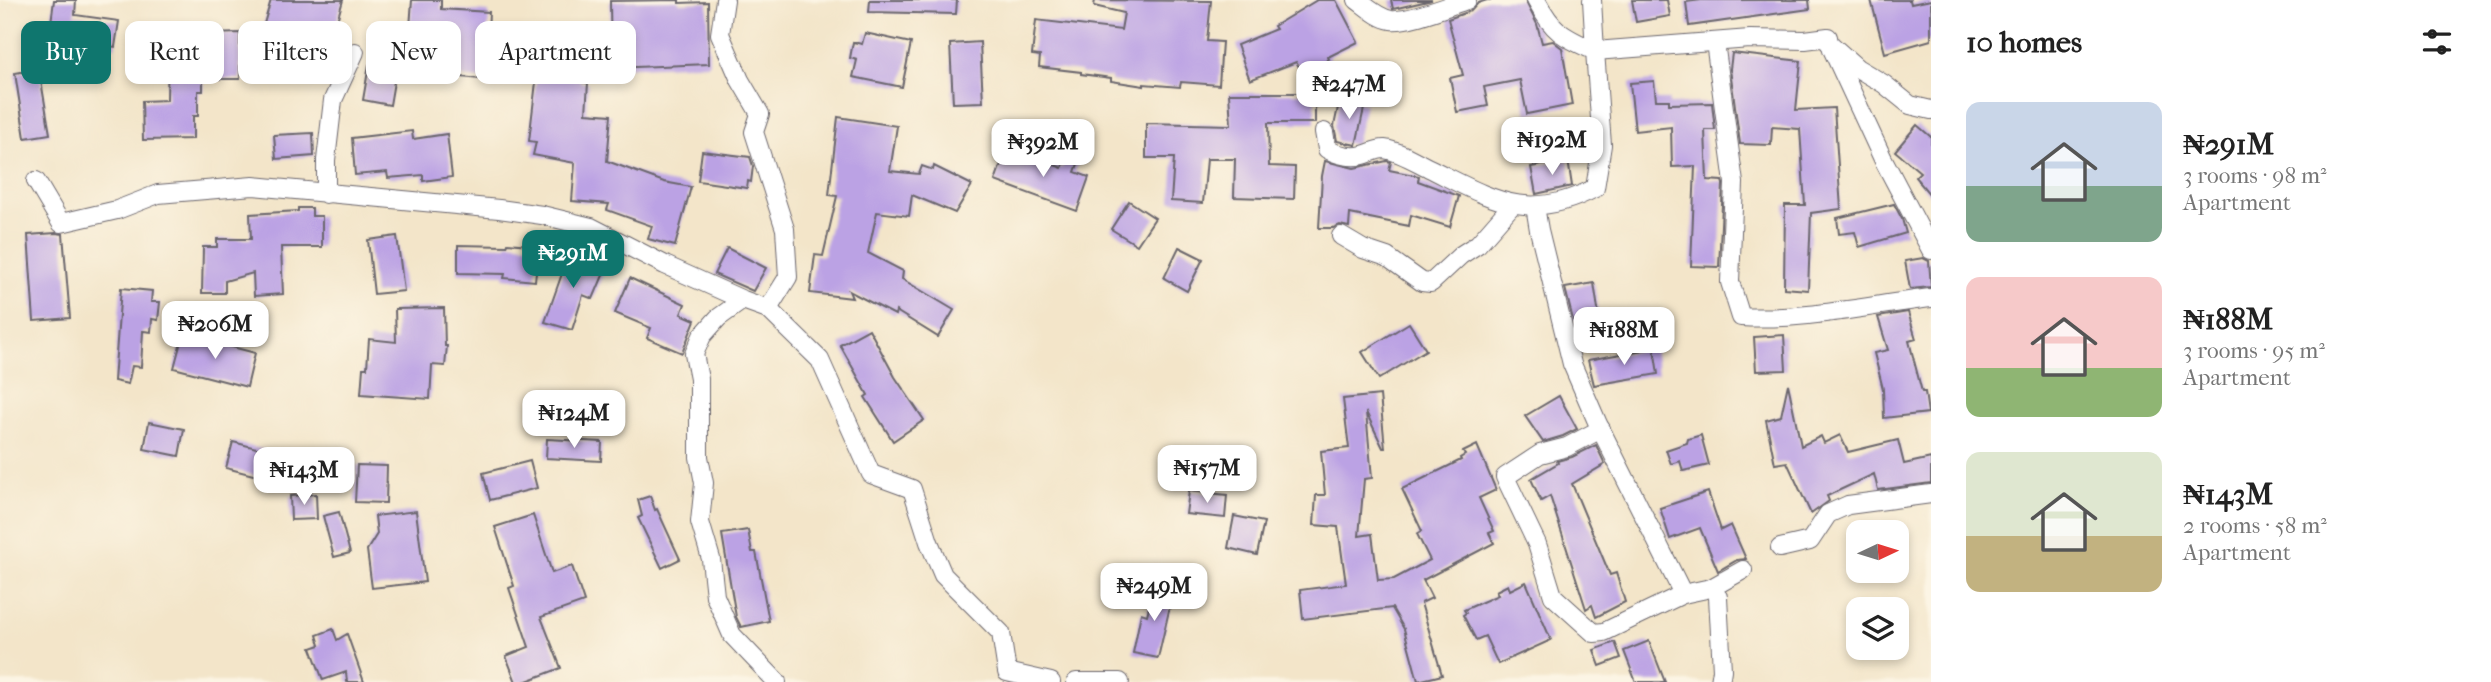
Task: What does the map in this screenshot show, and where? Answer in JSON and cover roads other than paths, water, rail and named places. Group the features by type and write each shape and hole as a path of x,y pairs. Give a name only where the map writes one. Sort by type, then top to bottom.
{"street":[{"path":"725,0 720,34 740,80 760,114 754,132 785,229 788,277 768,309"},
{"path":"1357,0 1377,15 1391,20 1419,15 1467,0"},
{"path":"1536,0 1545,17 1558,32 1595,51 1715,41 1805,40 1828,37 1883,159 1931,250"},
{"path":"1324,132 1327,149 1335,153 1360,156 1382,149 1410,158 1490,199 1526,207 1572,200 1595,188 1602,145 1592,0"},
{"path":"1715,41 1734,183 1730,282 1741,317 1759,318 1830,311 1931,298"},
{"path":"1829,43 1857,68 1884,84 1910,105 1931,110"},
{"path":"326,194 326,160 333,100 355,52"},
{"path":"36,181 61,223 117,210 158,194 253,187 542,215 591,227 665,265 768,309 820,360 872,474 912,489 943,575 1001,633 1007,672 1051,682"},
{"path":"1341,236 1363,249 1387,257 1422,282 1431,283 1461,255 1478,244 1513,204"},
{"path":"1535,206 1572,364 1682,594"},
{"path":"743,300 718,318 702,336 694,354 699,379 699,457 704,483 700,522 711,559 715,596 732,635 777,682"},
{"path":"1601,429 1567,447 1540,454 1505,477 1537,544 1553,596 1594,633 1614,627 1682,594 1711,587 1743,569"},
{"path":"1780,548 1810,541 1828,514 1848,505 1931,494"},
{"path":"1718,597 1722,670 1720,682"},
{"path":"1076,682 1120,682"}]}
